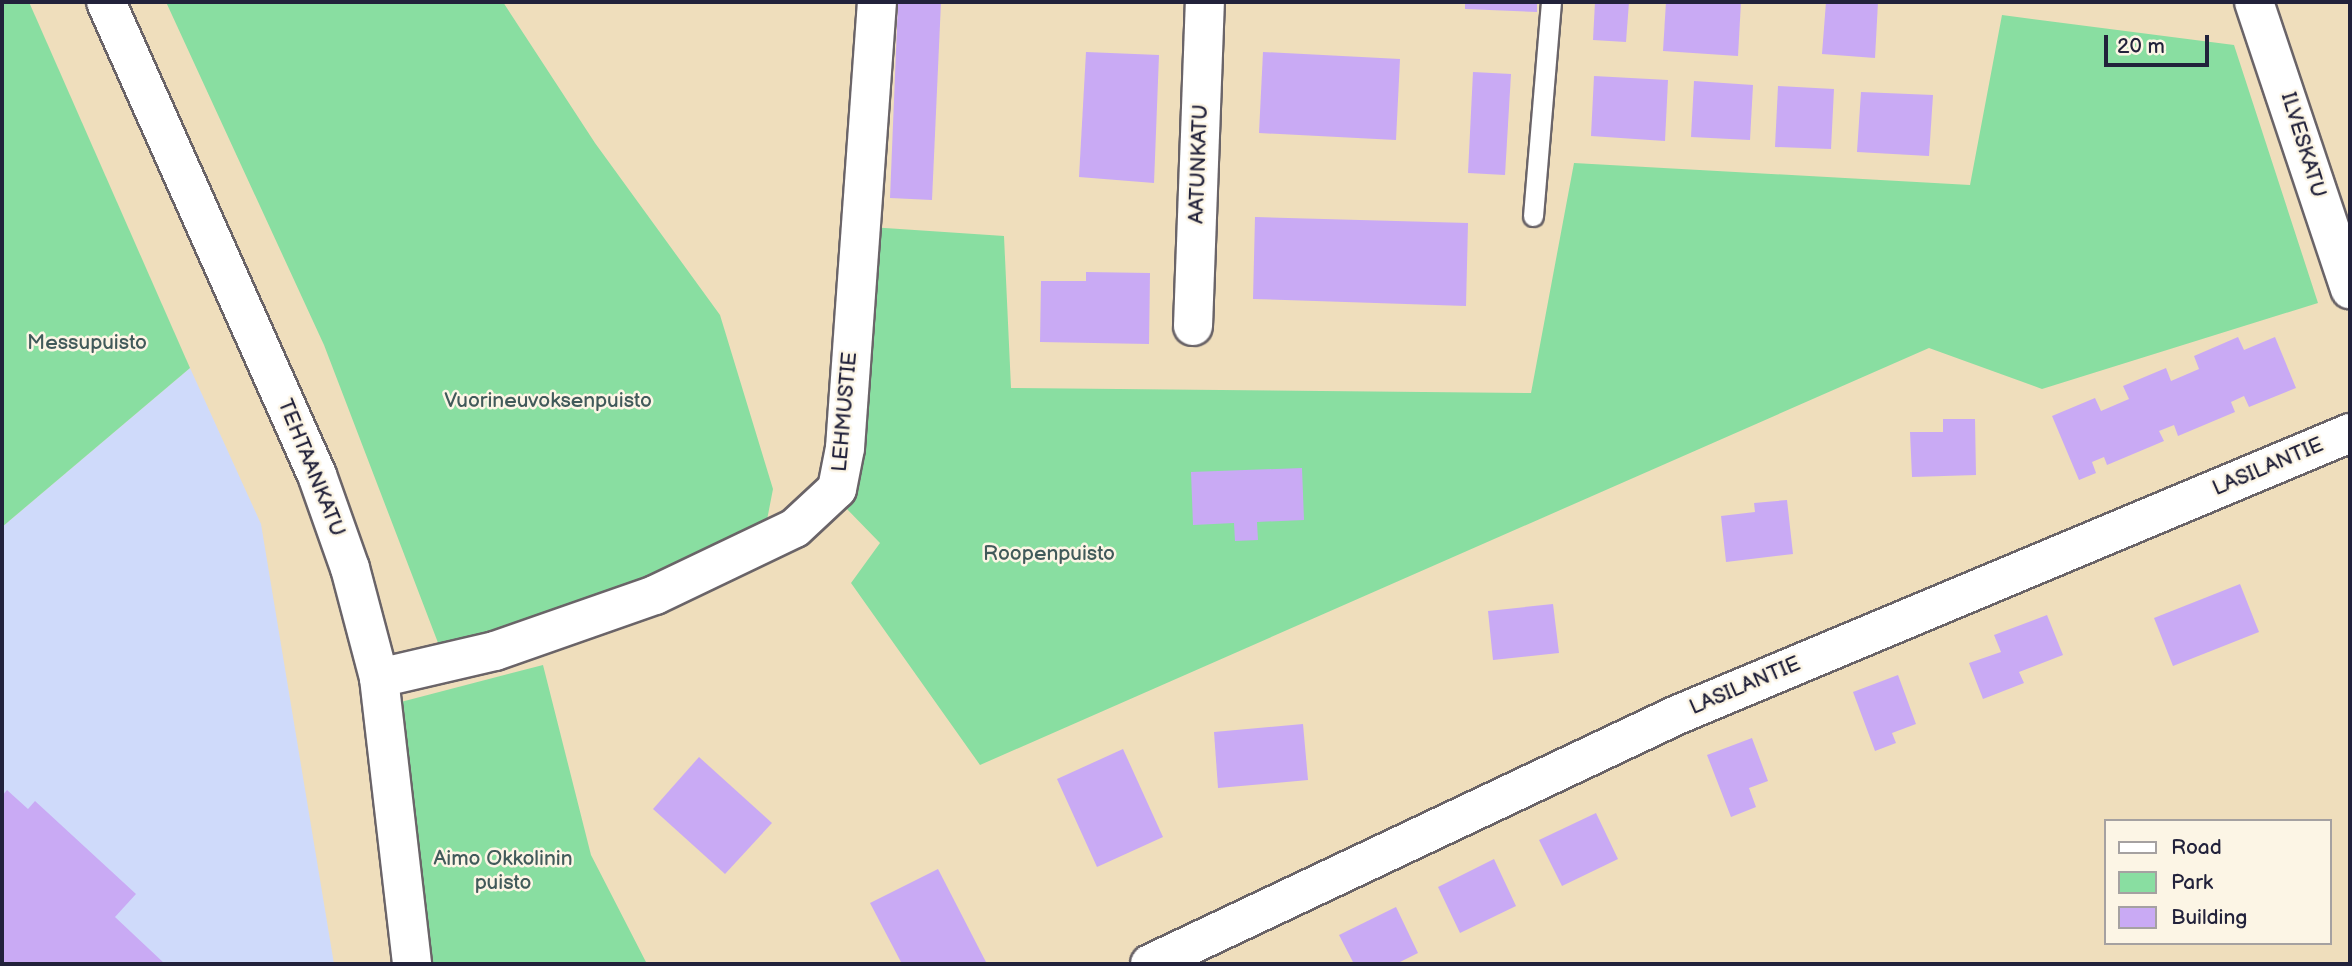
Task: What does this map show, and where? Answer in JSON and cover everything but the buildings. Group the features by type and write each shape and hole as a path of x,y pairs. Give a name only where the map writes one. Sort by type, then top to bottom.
{"street":[{"name":"TEHTAANKATU","path":"106,2 317,475 350,568 379,678 412,964"},
{"name":"LEHMUSTIE","path":"379,678 495,651 655,595 795,528 838,489 845,448 877,2"},
{"name":"AATUNKATU","path":"1193,326 1205,2"},
{"name":"ILVESKATU","path":"2255,2 2350,289"},
{"name":"LASILANTIE","path":"1150,964 1677,715 2350,433"}],"lane":[{"path":"1533,216 1551,2"}],"shaded area":[{"path":"190,368 261,524 334,964 2,964 2,527"}],"green space":[{"name":"Messupuisto","path":"2,2 29,2 190,368 2,527"},
{"name":"Vuorineuvoksenpuisto","path":"166,2 503,2 595,143 720,315 773,489 767,520 570,613 440,648 324,345"},
{"name":"Roopenpuisto","path":"2002,15 2234,45 2318,303 2042,389 1929,348 980,765 851,583 880,543 844,506 870,227 1004,236 1011,388 1531,393 1574,163 1970,185"},
{"name":"Aimo Okkolinin puisto","path":"543,665 591,855 647,964 425,964 397,703"}]}
